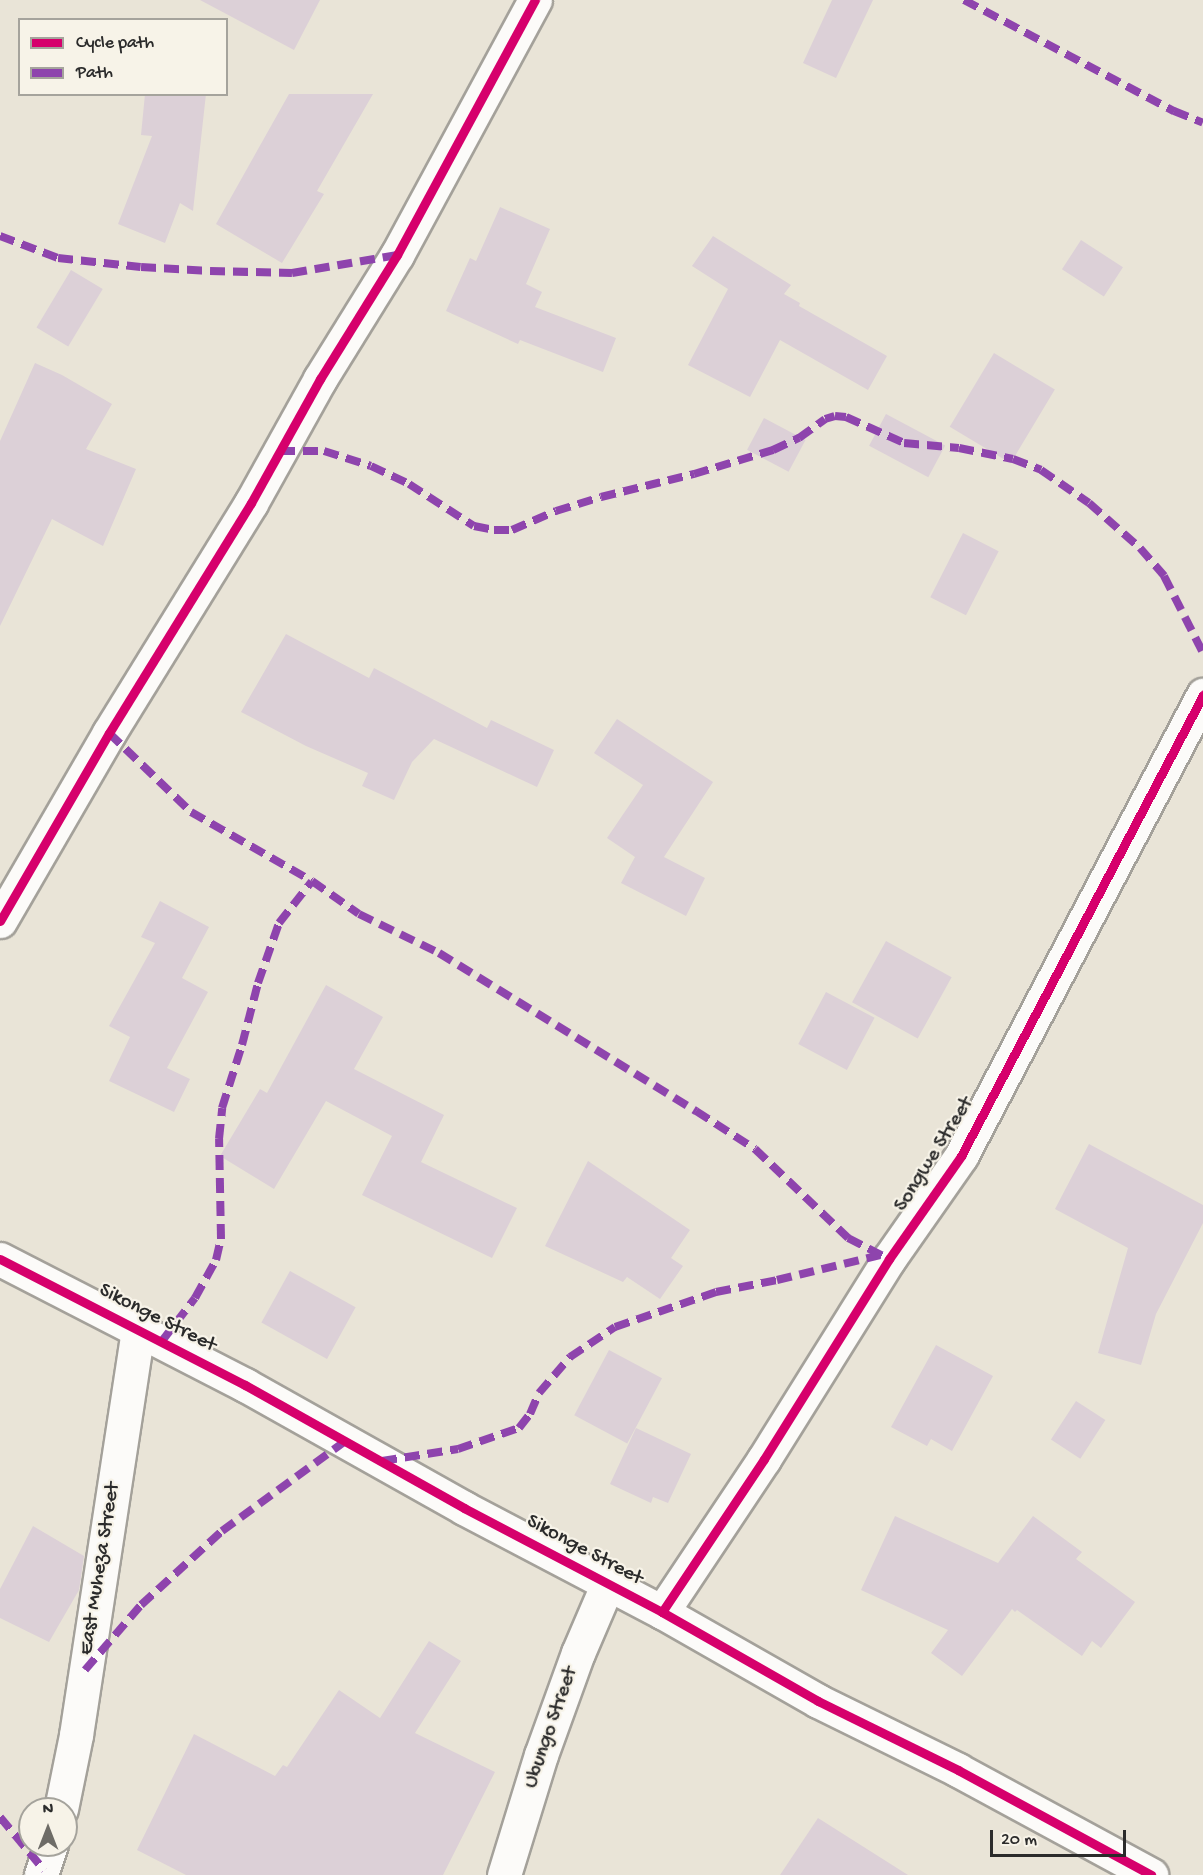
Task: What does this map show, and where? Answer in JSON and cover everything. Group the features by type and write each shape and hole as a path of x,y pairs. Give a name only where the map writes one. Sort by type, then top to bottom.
{"street":[{"path":"0,921 109,733 251,502 320,379 397,255 535,0"},
{"name":"Songwe Street","path":"662,1612 764,1459 889,1259 961,1156 1203,695"},
{"name":"Sikonge Street","path":"0,1259 138,1328 464,1508 662,1612 818,1701 958,1770 1151,1875"},
{"name":"East Muheza Street","path":"63,1797 76,1735 138,1328"},
{"name":"Ubungo Street","path":"504,1875 541,1755 578,1653 608,1583"},
{"path":"41,1875 47,1857"}],"building":[{"path":"200,0 320,0 294,50"},
{"path":"832,0 873,0 836,78 803,63"},
{"path":"289,94 373,94 317,191 324,194 282,263 216,224"},
{"path":"145,96 206,96 193,211 180,203 165,243 118,224 152,136 141,135"},
{"path":"500,207 550,229 526,284 542,292 535,307 616,338 603,372 520,340 518,344 446,311 470,258 476,261"},
{"path":"713,236 791,285 784,294 800,303 799,306 887,356 868,390 780,340 750,397 688,365 728,289 692,266"},
{"path":"1081,240 1123,267 1104,297 1062,269"},
{"path":"71,270 103,289 68,346 36,327"},
{"path":"994,353 1055,390 1011,463 950,427"},
{"path":"35,363 62,375 112,404 86,449 136,469 103,546 52,519 0,626 0,441"},
{"path":"886,414 945,445 928,477 869,446"},
{"path":"764,418 805,440 789,472 747,450"},
{"path":"963,533 999,551 966,615 930,597"},
{"path":"286,634 369,678 374,668 487,728 491,720 554,750 537,787 434,739 412,762 394,800 362,786 368,773 306,746 241,712"},
{"path":"617,719 713,782 664,857 705,878 686,916 621,883 635,857 607,838 643,785 594,753"},
{"path":"160,901 209,927 182,978 208,992 167,1068 190,1079 174,1112 109,1081 130,1037 109,1026 155,943 141,937"},
{"path":"886,941 952,977 918,1039 852,1002"},
{"path":"326,985 383,1017 354,1069 444,1115 421,1162 517,1208 492,1258 362,1195 392,1136 326,1101 274,1189 220,1156 260,1089 267,1093"},
{"path":"826,992 875,1018 847,1070 798,1044"},
{"path":"1089,1144 1203,1205 1203,1223 1156,1314 1141,1365 1098,1353 1128,1248 1055,1209"},
{"path":"588,1161 690,1230 671,1258 683,1266 660,1299 627,1277 623,1282 545,1246"},
{"path":"290,1271 356,1307 327,1359 261,1323"},
{"path":"936,1345 993,1376 952,1451 931,1439 927,1446 891,1427"},
{"path":"609,1350 662,1378 627,1444 574,1415"},
{"path":"1076,1401 1105,1420 1080,1459 1051,1440"},
{"path":"636,1428 691,1454 668,1503 653,1497 651,1503 610,1484"},
{"path":"895,1516 998,1563 1033,1516 1082,1552 1076,1559 1135,1602 1101,1648 1092,1641 1082,1656 1017,1610 1015,1612 1012,1609 962,1676 931,1653 948,1630 861,1590"},
{"path":"33,1526 84,1556 79,1590 49,1642 0,1618 0,1589"},
{"path":"429,1641 461,1661 415,1733 495,1772 443,1875 186,1875 137,1850 194,1734 275,1776 283,1765 287,1767 339,1690 380,1718"},
{"path":"818,1818 908,1875 780,1875"}],"marked path":[{"path":"964,0 1174,111 1203,123"},
{"path":"0,236 58,258 141,267 210,271 292,273 397,255"},
{"path":"280,451 324,451 371,466 409,484 474,526 494,530 512,530 556,511 601,497 694,474 773,450 799,438 825,419 835,416 846,417 904,443 959,448 1013,459 1041,470 1089,503 1140,548 1164,576 1203,653"},
{"path":"109,733 191,812 312,881 359,914 439,953 696,1111 755,1149 848,1238 889,1259"},
{"path":"162,1341 195,1298 216,1260 221,1239 219,1139 222,1108 258,983 279,923 312,881"},
{"path":"382,1461 458,1449 519,1428 530,1414 539,1393 570,1357 615,1327 716,1292 880,1255"},
{"path":"85,1670 141,1605 222,1531 344,1442"},
{"path":"0,1817 44,1870"}],"cycle path":[{"path":"0,921 109,733 251,503 320,379 397,255 535,0"},
{"path":"662,1612 764,1459 889,1259 961,1156 1203,695"},
{"path":"0,1259 245,1385 464,1508 662,1612 818,1701 958,1770 1151,1875"}]}
